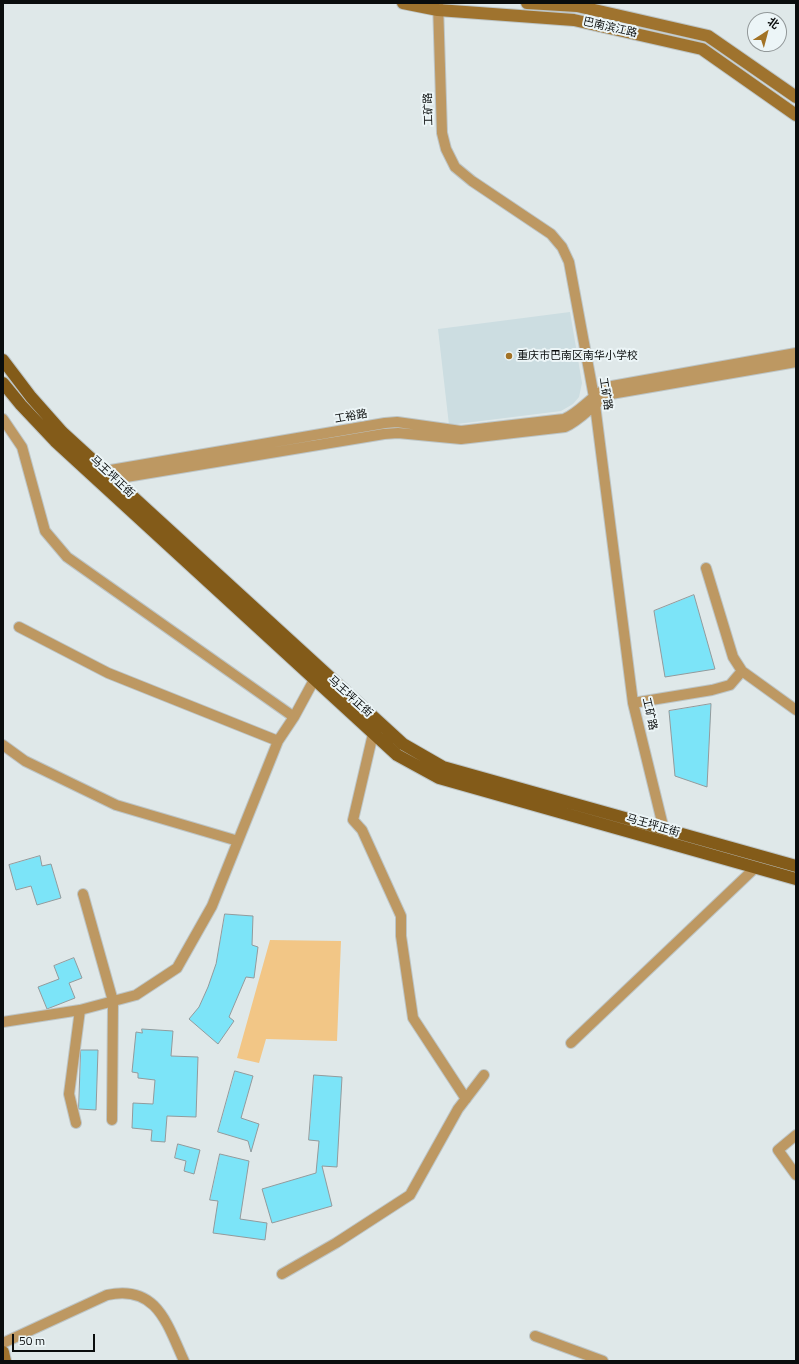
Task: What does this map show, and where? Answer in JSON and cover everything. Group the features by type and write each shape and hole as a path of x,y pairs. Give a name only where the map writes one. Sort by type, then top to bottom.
{"main road":[{"name":"巴南滨江路","path":"403,3 574,20 702,49 796,115"},
{"name":"巴南滨江路","path":"526,3 577,6 708,36 796,97"},
{"name":"马王坪正街","path":"3,360 31,397 62,432 403,744 443,767 796,866"},
{"name":"马王坪正街","path":"3,383 55,442 397,755 439,778 796,879"},
{"path":"3,1352 5,1361"}],"street":[{"name":"工矿路","path":"438,7 442,133 446,149 455,167 551,234 562,247 569,262 595,401 633,703 667,843"},
{"path":"595,401 612,386 796,353"},
{"path":"595,401 611,394 796,362"},
{"name":"工裕路","path":"110,475 384,434 398,433 461,440 565,427 576,421 595,401"},
{"path":"3,419 22,447 45,530 67,557 294,717"},
{"path":"706,568 733,657 742,671 796,710"},
{"path":"18,627 108,673 278,741"},
{"path":"633,703 712,690 730,685 742,671"},
{"path":"3,1022 80,1010 136,995 177,968 212,906 278,741 294,717 314,680"},
{"path":"373,734 353,820 362,830 401,916 401,936 413,1018 466,1099"},
{"path":"3,745 25,761 116,805 238,841"},
{"path":"571,1043 756,867"},
{"path":"83,894 113,1001 112,1120"},
{"path":"76,1123 69,1094 80,1010"},
{"path":"282,1274 336,1243 410,1195 466,1099 484,1075"},
{"path":"796,1135 778,1150 796,1175"},
{"path":"3,1343 107,1295 119,1292 133,1293 146,1298 156,1306 163,1315 184,1361"},
{"path":"535,1336 603,1361"}],"shaded area":[{"name":"重庆市巴南区南华小学校","path":"570,312 582,383 579,397 573,404 561,411 449,425 438,329"},
{"path":"270,940 341,941 337,1041 266,1039 259,1063 237,1058"}],"building":[{"path":"694,595 715,669 665,677 654,611"},
{"path":"711,704 707,787 675,776 669,711"},
{"path":"40,856 42,866 51,864 61,898 37,905 31,886 16,890 9,865"},
{"path":"225,914 253,916 252,945 258,947 254,978 246,977 229,1017 234,1021 218,1044 189,1019 199,1007 216,964"},
{"path":"74,958 82,978 69,983 75,998 47,1009 38,987 59,979 54,966"},
{"path":"142,1029 173,1031 171,1056 198,1057 196,1117 167,1116 165,1142 151,1141 152,1130 132,1128 133,1103 153,1104 155,1080 138,1078 138,1073 132,1072 136,1032 142,1033"},
{"path":"81,1050 98,1050 96,1110 79,1109"},
{"path":"235,1071 253,1076 241,1118 259,1124 251,1152 248,1141 218,1132"},
{"path":"314,1075 342,1077 337,1167 322,1166 332,1206 272,1223 262,1189 316,1173 319,1141 309,1140"},
{"path":"178,1144 200,1150 194,1174 184,1171 186,1161 175,1158"},
{"path":"220,1154 249,1161 240,1219 267,1223 265,1240 213,1233 218,1201 210,1200"}],"place":[{"name":"重庆市巴南区南华小学校","path":"509,356"}]}
